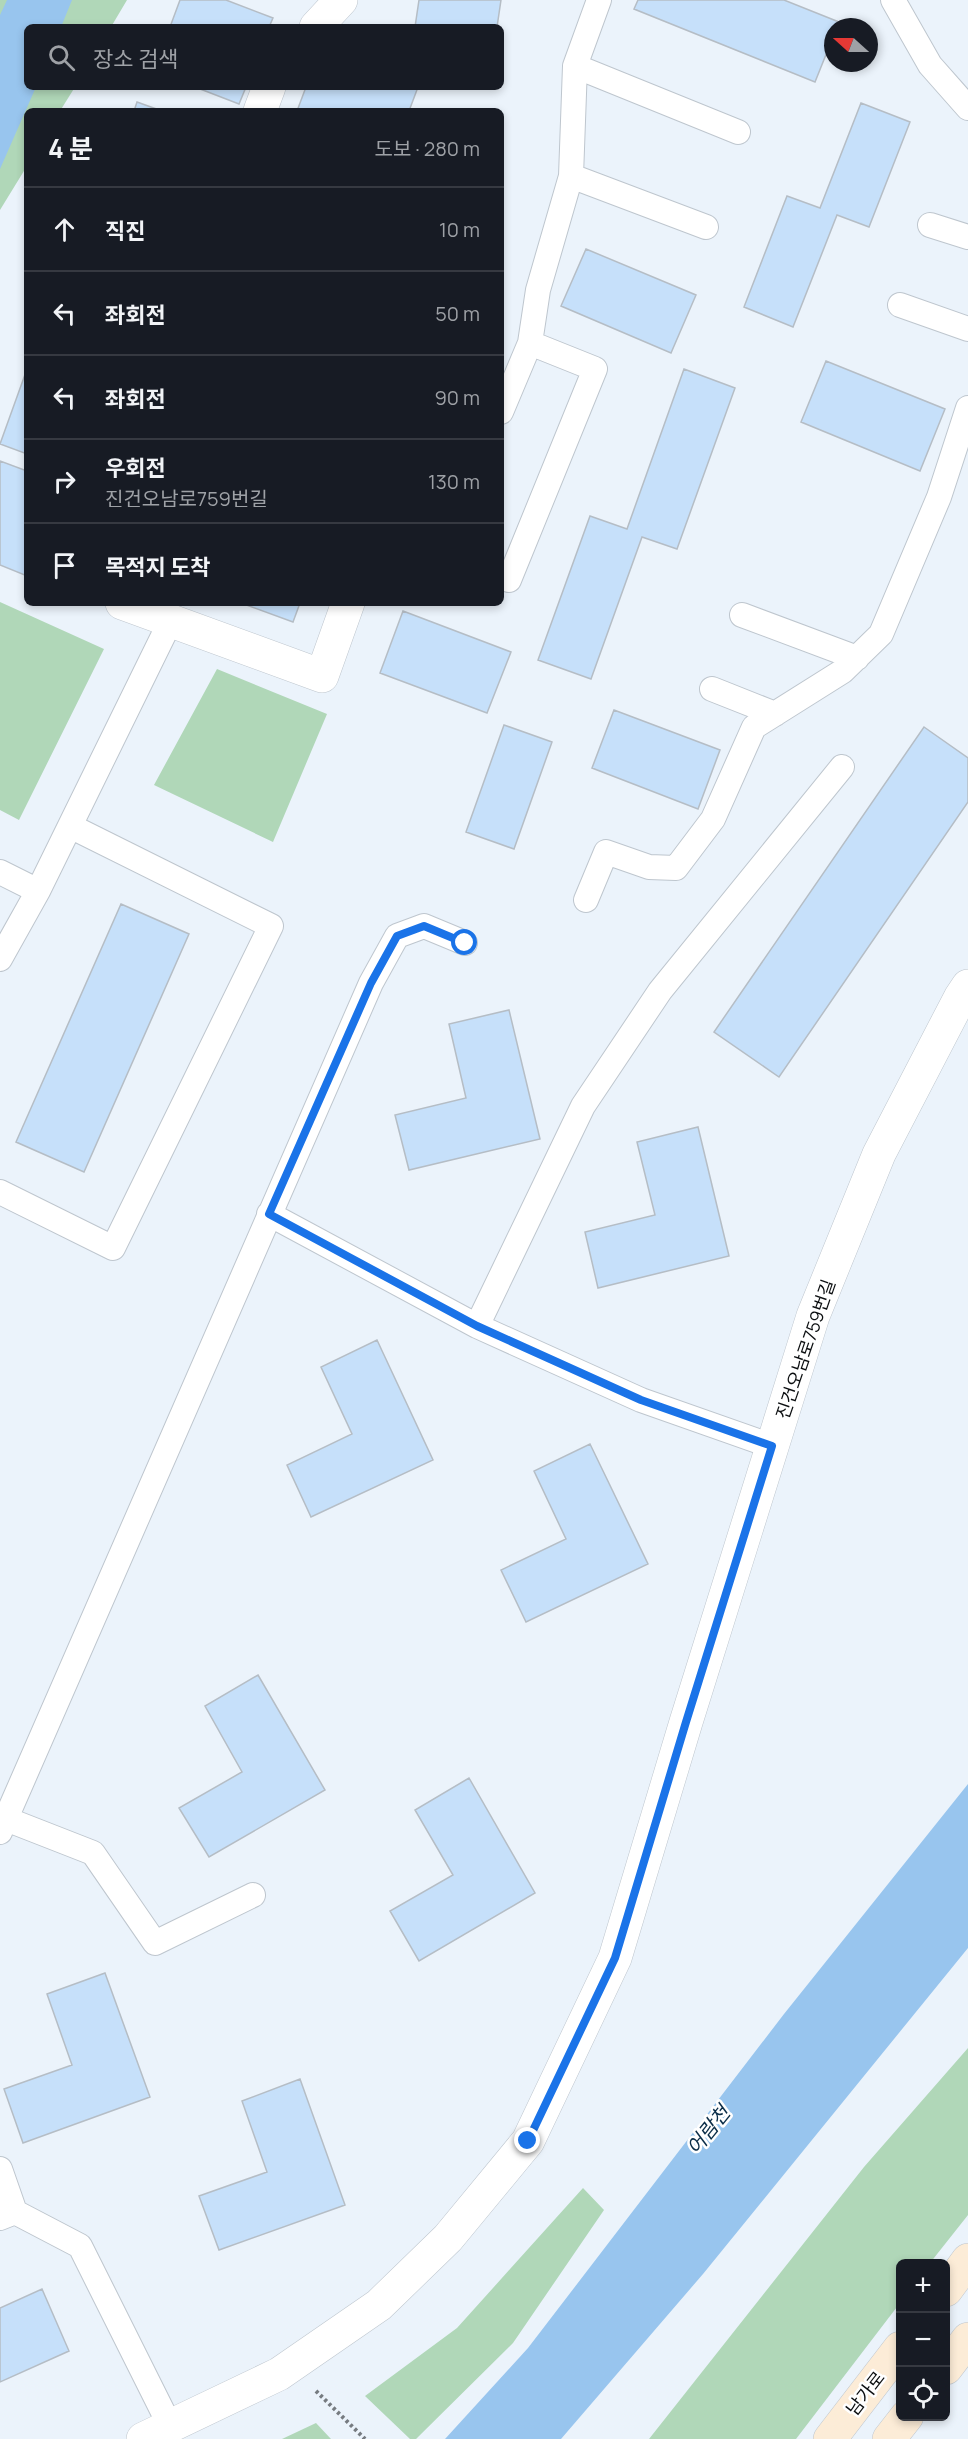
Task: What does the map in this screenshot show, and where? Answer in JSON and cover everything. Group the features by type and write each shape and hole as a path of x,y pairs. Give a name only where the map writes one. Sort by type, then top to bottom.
{"main road":[{"path":"950,2283 968,2260"},
{"path":"946,2367 968,2339"},
{"name":"남가로","path":"830,2439 896,2353"},
{"path":"889,2439 903,2421"}],"street":[{"path":"319,24 341,0"},
{"path":"261,108 268,90"},
{"path":"130,606 322,676 347,606"},
{"name":"진건오남로759번길","path":"157,2433 279,2374 379,2305 448,2238 528,2141 615,1958 813,1316 879,1154 968,986"}],"lane":[{"path":"504,405 530,343 538,290 571,176 575,66 600,0"},
{"path":"893,0 930,65 968,108"},
{"path":"575,66 738,132"},
{"path":"571,176 706,227"},
{"path":"930,225 968,237"},
{"path":"900,305 968,329"},
{"path":"504,578 509,580 595,369 530,343"},
{"path":"586,900 606,852 649,867 676,868 713,819 754,727 843,671 881,634 939,497 968,408"},
{"path":"742,615 856,658"},
{"path":"0,959 38,891 170,622"},
{"path":"712,689 775,714"},
{"path":"477,1326 584,1106 660,992 842,767"},
{"path":"0,1192 113,1248 271,926 70,826"},
{"path":"0,872 38,891"},
{"path":"253,1895 155,1943 93,1853 3,1826 371,983 397,936 424,926 465,943"},
{"path":"269,1214 477,1326 641,1400 772,1446"},
{"path":"0,2169 8,2215 80,2246 157,2433"}],"path":[{"path":"291,2366 365,2439"}],"green space":[{"path":"0,0 127,0 113,24 24,24 24,90 73,90 62,108 24,108 24,171 0,210"},
{"path":"0,602 104,649 19,820 0,810"},
{"path":"217,669 327,714 273,842 154,785"},
{"path":"968,2048 968,2215 933,2259 896,2259 896,2308 796,2439 649,2439 864,2167"},
{"path":"583,2188 604,2210 513,2343 416,2439 410,2439 365,2396 457,2328"},
{"path":"316,2423 331,2439 282,2439"}],"water":[{"path":"7,0 72,0 62,24 24,24 24,90 35,90 27,108 24,108 24,114 0,169 0,15"},
{"name":"어람천","path":"968,1784 968,1948 703,2274 561,2439 445,2439 528,2348 784,2014"}],"building":[{"path":"180,0 226,0 273,18 270,24 171,24"},
{"path":"419,0 501,0 497,24 415,24"},
{"path":"638,0 784,0 829,18 824,18 824,60 815,82 634,9"},
{"path":"203,90 245,90 239,104"},
{"path":"305,90 417,90 410,108 298,108"},
{"path":"137,102 154,108 135,108"},
{"path":"861,103 910,122 869,227 837,215 793,327 744,307 787,196 820,208"},
{"path":"586,249 696,295 671,353 561,306"},
{"path":"826,361 945,409 920,471 801,422"},
{"path":"684,369 735,388 677,549 642,537 591,679 538,660 590,516 627,529"},
{"path":"24,377 24,453 0,444"},
{"path":"0,461 24,470 24,575 0,565"},
{"path":"249,606 299,606 293,622"},
{"path":"403,611 511,652 487,713 380,673"},
{"path":"614,710 720,750 698,809 592,768"},
{"path":"504,725 552,742 514,849 466,832"},
{"path":"924,727 968,758 968,802 779,1077 714,1032"},
{"path":"121,904 189,934 84,1172 16,1142"},
{"path":"509,1010 540,1139 409,1170 395,1115 466,1098 449,1024"},
{"path":"698,1127 729,1256 598,1288 585,1232 655,1215 637,1142"},
{"path":"377,1340 433,1460 311,1517 287,1465 352,1434 321,1367"},
{"path":"590,1444 648,1564 526,1622 501,1570 566,1539 534,1471"},
{"path":"258,1675 325,1790 209,1857 179,1808 242,1772 205,1706"},
{"path":"469,1778 535,1893 419,1961 390,1911 453,1875 415,1810"},
{"path":"105,1973 150,2097 23,2143 4,2089 72,2065 47,1994"},
{"path":"300,2079 345,2205 219,2250 199,2196 267,2172 242,2101"},
{"path":"42,2289 69,2351 0,2382 0,2308"}],"route":[{"path":"465,943 424,926 397,936 371,983 269,1214 477,1326 641,1400 772,1446 615,1958 528,2141"}]}
